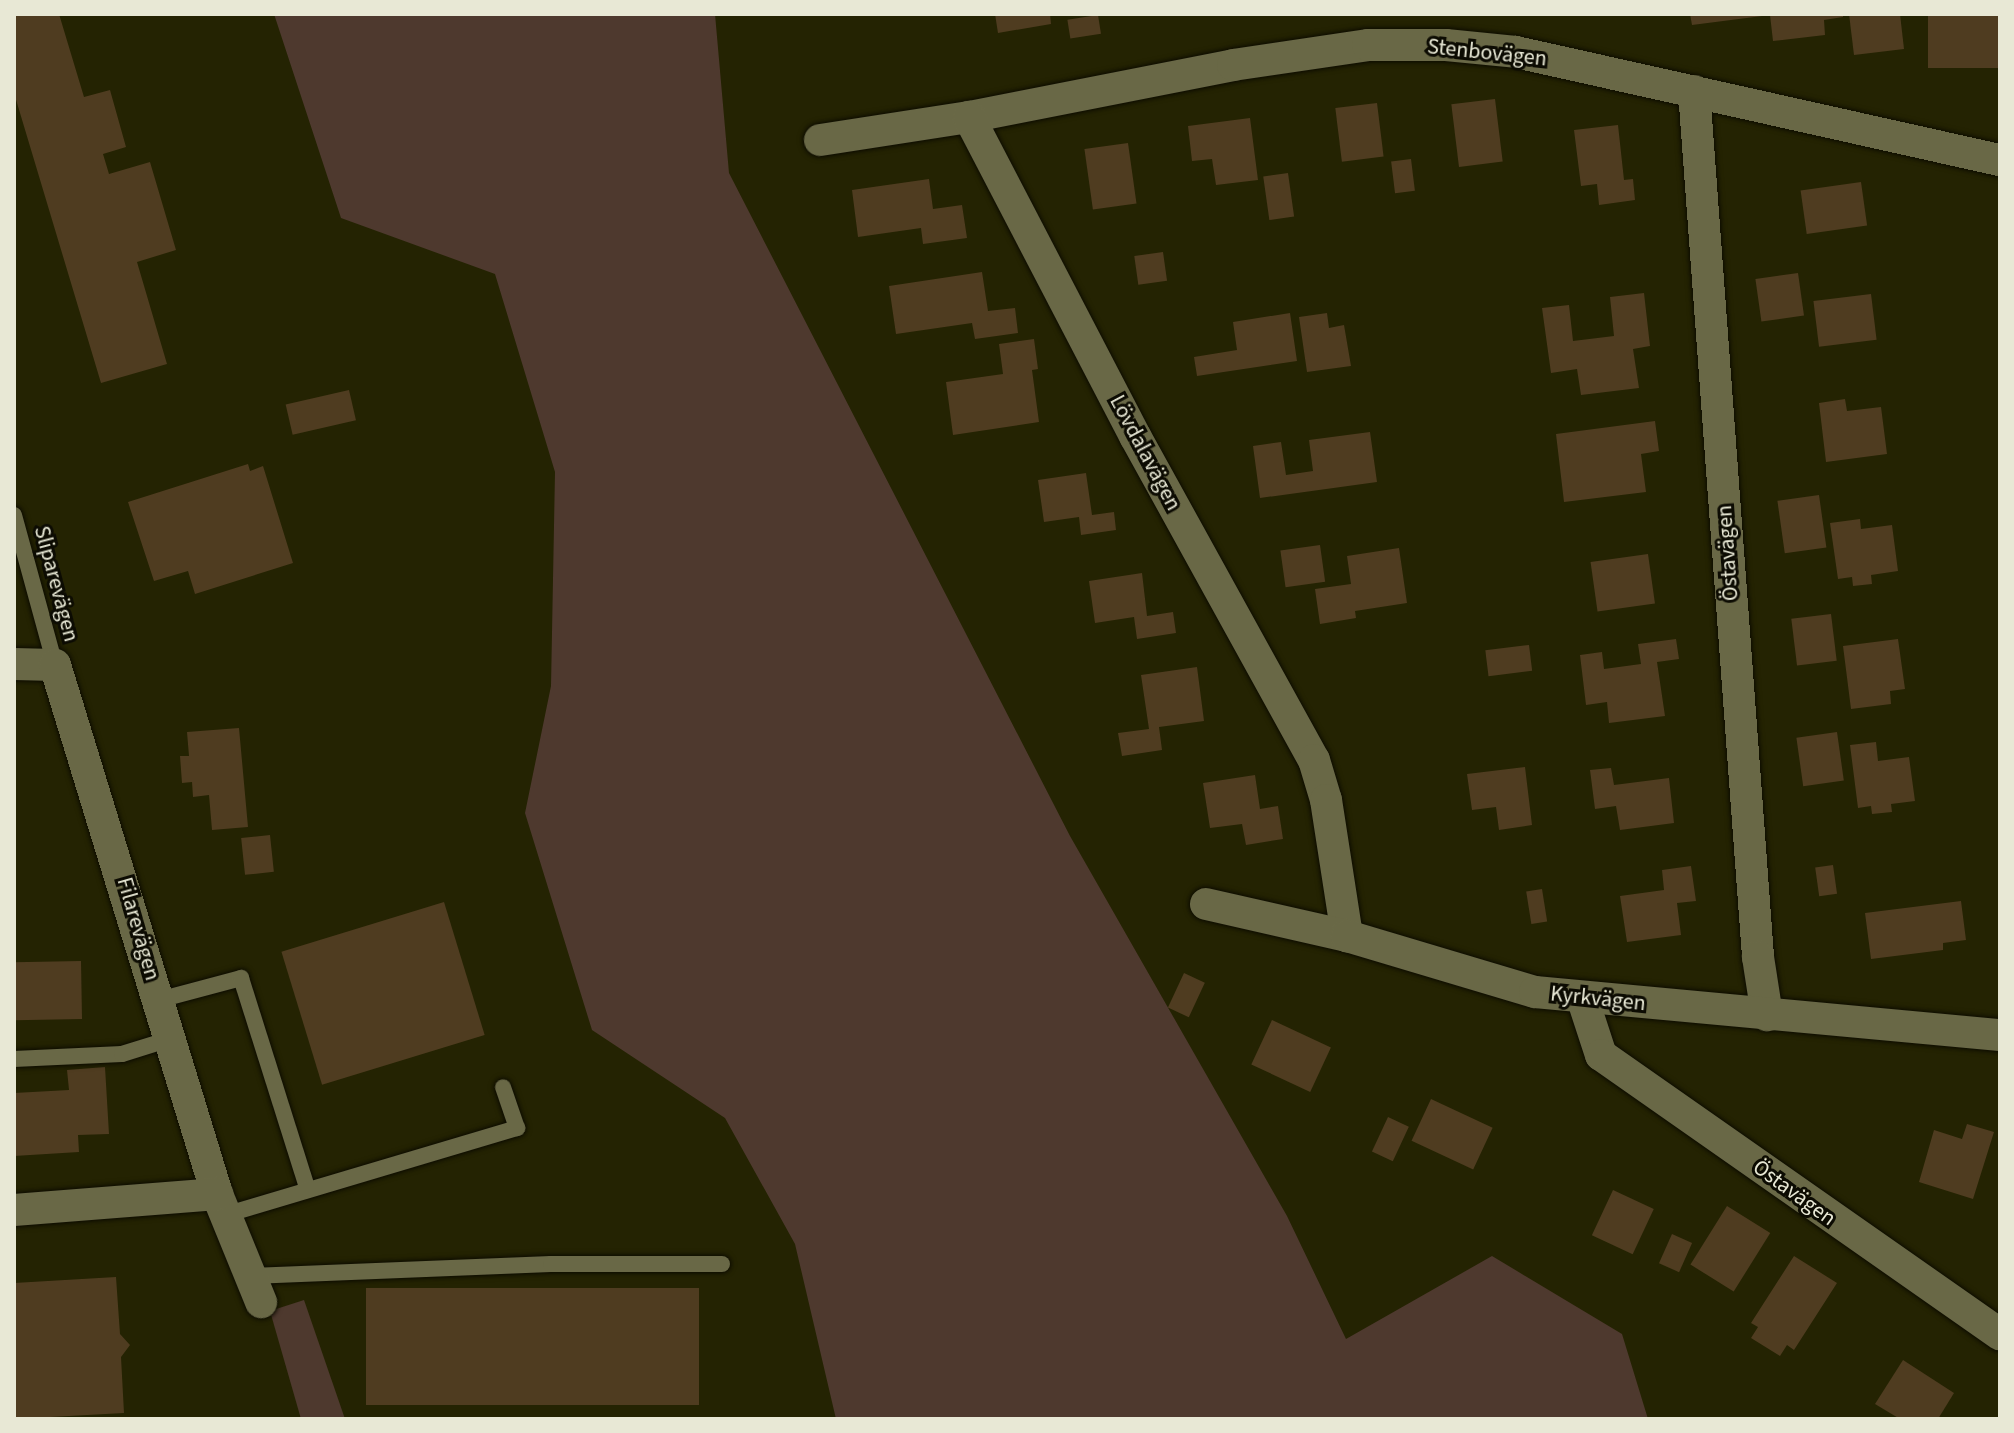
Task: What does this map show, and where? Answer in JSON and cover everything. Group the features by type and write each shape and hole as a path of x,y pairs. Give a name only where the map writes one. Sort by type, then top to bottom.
{"street":[{"name":"Stenbovägen","path":"969,117 1368,45 1516,52 2000,160"},
{"name":"Östavägen","path":"1694,91 1758,957 1767,1015"},
{"path":"820,140 969,117"},
{"name":"Lövdalavägen","path":"969,117 1135,436 1314,760 1326,800 1347,936"},
{"path":"14,664 55,665"},
{"name":"Filarevägen","path":"55,665 221,1204 256,1289"},
{"name":"Kyrkvägen","path":"1206,904 1347,936 1535,992 2000,1035"},
{"name":"Östavägen","path":"1582,997 1601,1055 2000,1334"},
{"path":"14,1210 221,1204"}],"lane":[{"name":"Sliparevägen","path":"14,515 55,665"},
{"path":"159,1000 241,978 308,1190"},
{"path":"14,1059 122,1054 170,1039"},
{"path":"221,1204 308,1190 517,1128 503,1087"},
{"path":"256,1289 551,1264 722,1264"}],"shaded area":[{"path":"274,14 715,14 729,173 1070,836 1287,1216 1346,1339 1492,1256 1622,1334 1648,1419 836,1419 795,1244 725,1118 592,1030 525,813 551,686 555,472 495,274 341,218"},
{"path":"304,1300 345,1419 301,1419 270,1311"}],"building":[{"path":"14,14 59,14 84,97 110,90 126,147 103,154 109,174 150,162 176,250 137,262 167,364 101,383 14,93"},
{"path":"995,14 1050,14 1051,24 998,33"},
{"path":"1690,14 1843,14 1843,17 1824,20 1825,35 1773,41 1770,15 1692,25"},
{"path":"1849,14 1900,14 1904,49 1854,55"},
{"path":"1098,15 1101,34 1070,39 1067,20"},
{"path":"1928,15 2000,15 2000,68 1928,68"},
{"path":"1495,99 1503,162 1459,167 1451,104"},
{"path":"1377,103 1384,157 1342,162 1335,108"},
{"path":"1250,118 1258,180 1216,185 1212,159 1192,161 1188,126"},
{"path":"1618,125 1624,180 1633,179 1635,200 1599,205 1597,184 1581,186 1574,130"},
{"path":"1128,143 1136,203 1093,210 1084,149"},
{"path":"1411,159 1415,191 1395,193 1391,161"},
{"path":"1288,173 1294,217 1269,220 1263,176"},
{"path":"929,179 933,209 962,205 967,238 923,244 921,228 858,237 852,190"},
{"path":"1861,182 1867,226 1807,234 1801,190"},
{"path":"1163,252 1167,281 1138,285 1134,256"},
{"path":"982,272 988,311 1015,308 1018,333 975,339 972,323 896,334 889,286"},
{"path":"1798,273 1804,316 1761,322 1755,279"},
{"path":"1644,293 1650,346 1633,349 1639,388 1581,395 1577,369 1551,373 1542,308 1569,305 1573,341 1614,336 1610,297"},
{"path":"1871,294 1877,340 1819,347 1813,301"},
{"path":"1290,313 1297,361 1197,376 1194,357 1237,350 1233,322"},
{"path":"1327,313 1329,328 1344,325 1351,366 1307,372 1299,317"},
{"path":"1034,339 1038,369 1032,370 1039,422 953,435 946,382 1003,374 999,344"},
{"path":"349,390 356,420 293,435 286,405"},
{"path":"1845,399 1847,411 1881,407 1887,454 1826,462 1819,403"},
{"path":"1655,421 1659,451 1641,454 1646,492 1564,502 1556,434"},
{"path":"1370,432 1377,482 1260,498 1253,446 1281,442 1286,475 1313,471 1309,440"},
{"path":"248,464 250,471 263,466 293,563 195,594 188,571 154,581 128,502"},
{"path":"1086,473 1092,515 1114,512 1116,530 1081,535 1079,517 1044,522 1038,480"},
{"path":"1819,495 1826,547 1785,553 1777,501"},
{"path":"1860,519 1861,529 1892,525 1898,571 1871,575 1872,584 1853,586 1852,577 1838,579 1830,523"},
{"path":"1320,545 1325,582 1286,587 1280,551"},
{"path":"1399,548 1407,603 1355,611 1356,618 1320,624 1315,589 1351,584 1347,556"},
{"path":"1648,554 1655,604 1598,612 1591,562"},
{"path":"1142,573 1147,616 1173,612 1176,633 1137,639 1134,617 1095,623 1089,581"},
{"path":"1831,614 1837,661 1797,666 1791,619"},
{"path":"1676,639 1679,659 1657,662 1665,716 1609,723 1607,702 1586,705 1580,655 1602,652 1604,669 1641,664 1638,644"},
{"path":"1898,639 1905,689 1890,691 1891,704 1851,709 1843,646"},
{"path":"1529,645 1532,671 1488,676 1485,650"},
{"path":"1197,667 1204,721 1159,727 1162,750 1122,756 1118,733 1149,729 1141,675"},
{"path":"239,728 248,827 212,830 209,795 193,797 192,782 182,783 180,756 189,756 187,732"},
{"path":"1837,732 1844,781 1803,786 1796,738"},
{"path":"1876,742 1878,761 1909,757 1915,801 1891,804 1892,812 1872,814 1871,806 1858,808 1850,745"},
{"path":"1525,767 1532,825 1499,830 1496,807 1472,810 1467,774"},
{"path":"1611,768 1614,785 1669,778 1674,823 1620,830 1616,806 1595,809 1590,770"},
{"path":"1255,775 1260,809 1278,806 1283,839 1246,845 1242,824 1210,828 1203,783"},
{"path":"270,835 274,872 245,875 241,838"},
{"path":"1833,865 1837,894 1819,896 1815,868"},
{"path":"1691,866 1696,901 1677,903 1681,935 1627,942 1620,896 1664,890 1662,870"},
{"path":"1542,889 1547,922 1531,924 1526,892"},
{"path":"1961,901 1966,940 1943,943 1943,950 1871,959 1865,913"},
{"path":"444,902 485,1035 322,1085 281,952"},
{"path":"81,961 82,1019 15,1020 14,962"},
{"path":"1184,973 1205,983 1189,1017 1168,1007"},
{"path":"1272,1020 1331,1047 1310,1092 1251,1064"},
{"path":"105,1067 109,1134 78,1135 79,1152 14,1156 14,1093 69,1090 67,1070"},
{"path":"1431,1099 1493,1128 1473,1169 1412,1141"},
{"path":"1388,1117 1409,1127 1393,1161 1372,1151"},
{"path":"1967,1124 1994,1132 1973,1199 1919,1182 1934,1130 1962,1139"},
{"path":"1613,1190 1654,1209 1633,1254 1592,1235"},
{"path":"1727,1206 1770,1233 1734,1292 1690,1265"},
{"path":"1672,1234 1692,1243 1679,1272 1659,1263"},
{"path":"1794,1256 1837,1283 1794,1350 1787,1345 1780,1356 1751,1338 1758,1327 1751,1323"},
{"path":"116,1277 120,1334 130,1345 121,1357 124,1413 14,1419 14,1283"},
{"path":"366,1288 699,1288 699,1405 366,1405"},
{"path":"1903,1360 1954,1393 1938,1419 1900,1419 1875,1404"}]}
